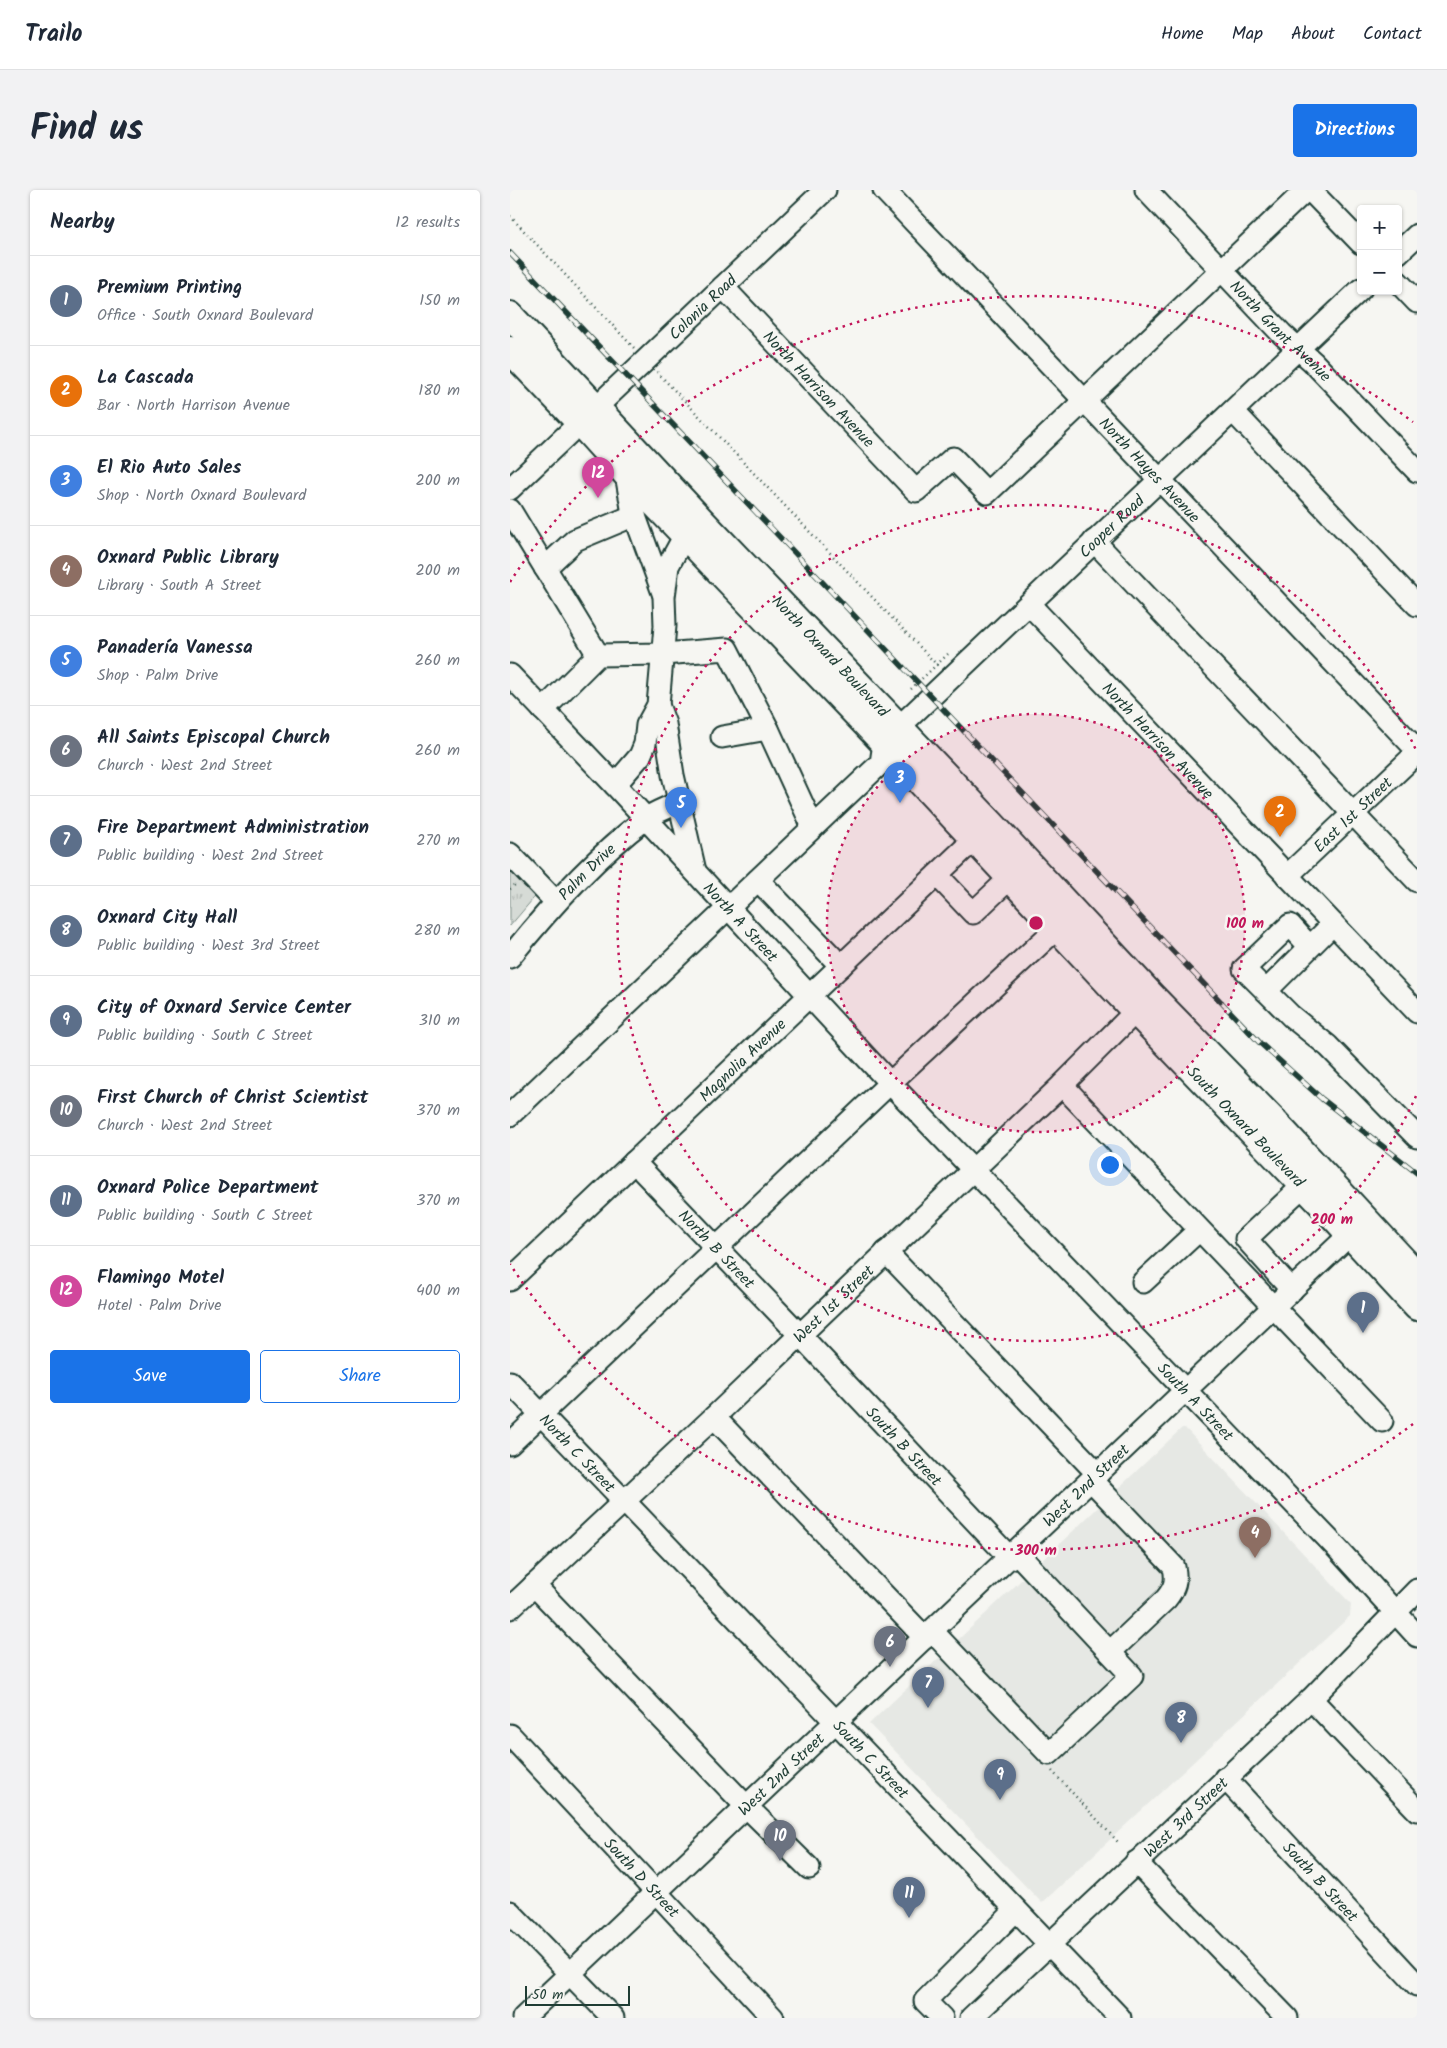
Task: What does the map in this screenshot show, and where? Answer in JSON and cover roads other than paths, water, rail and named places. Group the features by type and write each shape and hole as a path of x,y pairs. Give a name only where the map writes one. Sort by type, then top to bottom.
{"main road":[{"name":"North Oxnard Boulevard","path":"510,315 588,415 693,528 892,735 1003,835 1144,1003"},
{"name":"North Oxnard Boulevard","path":"510,350 588,415 626,474 693,528"},
{"name":"North Oxnard Boulevard","path":"892,735 977,843 1057,928 1144,1003"},
{"path":"977,843 1003,835"},
{"name":"South Oxnard Boulevard","path":"1144,1003 1304,1185 1417,1275"},
{"name":"South Oxnard Boulevard","path":"1144,1003 1273,1120 1417,1307"}],"street":[{"name":"Colonia Road","path":"510,489 825,190"},
{"name":"North Hayes Avenue","path":"884,190 1417,752"},
{"name":"North Grant Avenue","path":"1146,190 1417,471"},
{"path":"1085,400 1308,190 1357,239"},
{"path":"1401,250 1417,235"},
{"path":"1402,286 1417,302"},
{"name":"North Harrison Avenue","path":"723,287 916,491 953,458 987,493 1085,400"},
{"name":"Cooper Road","path":"892,735 944,672 1029,604 1357,293"},
{"path":"1233,411 1417,605"},
{"path":"626,474 635,515 664,597"},
{"path":"510,510 598,655"},
{"path":"545,568 575,540 635,515"},
{"path":"615,785 640,756 647,725 658,705 665,626 664,597 668,566 693,528"},
{"path":"1094,541 1417,881"},
{"name":"North Harrison Avenue","path":"1029,604 1417,1012"},
{"path":"543,710 598,655 663,654 727,649 768,729 813,827"},
{"name":"North A Street","path":"510,675 646,818 890,1083 973,1168"},
{"path":"658,705 666,724 668,750 695,871"},
{"path":"722,737 768,729"},
{"path":"510,1115 881,762 892,735"},
{"name":"East 1st Street","path":"1287,876 1417,752"},
{"name":"Palm Drive","path":"510,957 556,902 586,871 646,818 679,802"},
{"name":"Magnolia Avenue","path":"510,1280 964,849 977,843"},
{"path":"510,854 556,902"},
{"path":"937,875 973,913 1010,878"},
{"path":"758,880 841,966"},
{"path":"1266,990 1333,924"},
{"path":"1310,946 1290,925 1244,969 1291,1016 1328,1046 1417,1137"},
{"path":"510,1444 890,1083 1057,928"},
{"name":"West 1st Street","path":"510,1608 714,1417 1062,1085 1144,1003"},
{"path":"1062,1085 1382,1421"},
{"name":"North B Street","path":"634,1162 800,1335"},
{"name":"South A Street","path":"973,1168 1335,1546 1417,1636"},
{"path":"1292,1290 1246,1239 1304,1185"},
{"name":"West 2nd Street","path":"523,2018 1358,1228"},
{"path":"1143,1282 1199,1230"},
{"path":"886,1252 1095,1477 1174,1567 1177,1580 1173,1590 1166,1599 1110,1652"},
{"name":"South B Street","path":"800,1335 1132,1676 1050,1754 929,1635"},
{"name":"North C Street","path":"510,1382 623,1501"},
{"path":"714,1417 929,1635"},
{"name":"South C Street","path":"623,1501 1120,2018"},
{"path":"534,1585 746,1806 809,1868"},
{"name":"West 3rd Street","path":"971,2018 1311,1699 1417,1590"},
{"path":"1395,1613 1417,1609"},
{"path":"1311,1699 1417,1810"},
{"name":"South D Street","path":"510,1735 773,2018"},
{"name":"South B Street","path":"1226,1778 1417,1985"},
{"path":"1136,1862 1287,2018"},
{"path":"942,2018 925,2001 1016,1910"},
{"path":"510,1912 613,2018"}],"railway":[{"path":"510,253 1260,1043 1322,1099 1417,1173"}],"place":[{"name":"Flamingo Motel","path":"598,498"},
{"name":"El Rio Auto Sales","path":"900,803"},
{"name":"Panadería Vanessa","path":"681,828"},
{"name":"La Cascada","path":"1280,837"},
{"name":"Premium Printing","path":"1363,1333"},
{"name":"Oxnard Public Library","path":"1255,1558"},
{"name":"All Saints Episcopal Church","path":"890,1667"},
{"name":"Fire Department Administration","path":"928,1708"},
{"name":"Oxnard City Hall","path":"1181,1743"},
{"name":"City of Oxnard Service Center","path":"1000,1800"},
{"name":"First Church of Christ Scientist","path":"780,1861"},
{"name":"Oxnard Police Department","path":"909,1918"}]}
